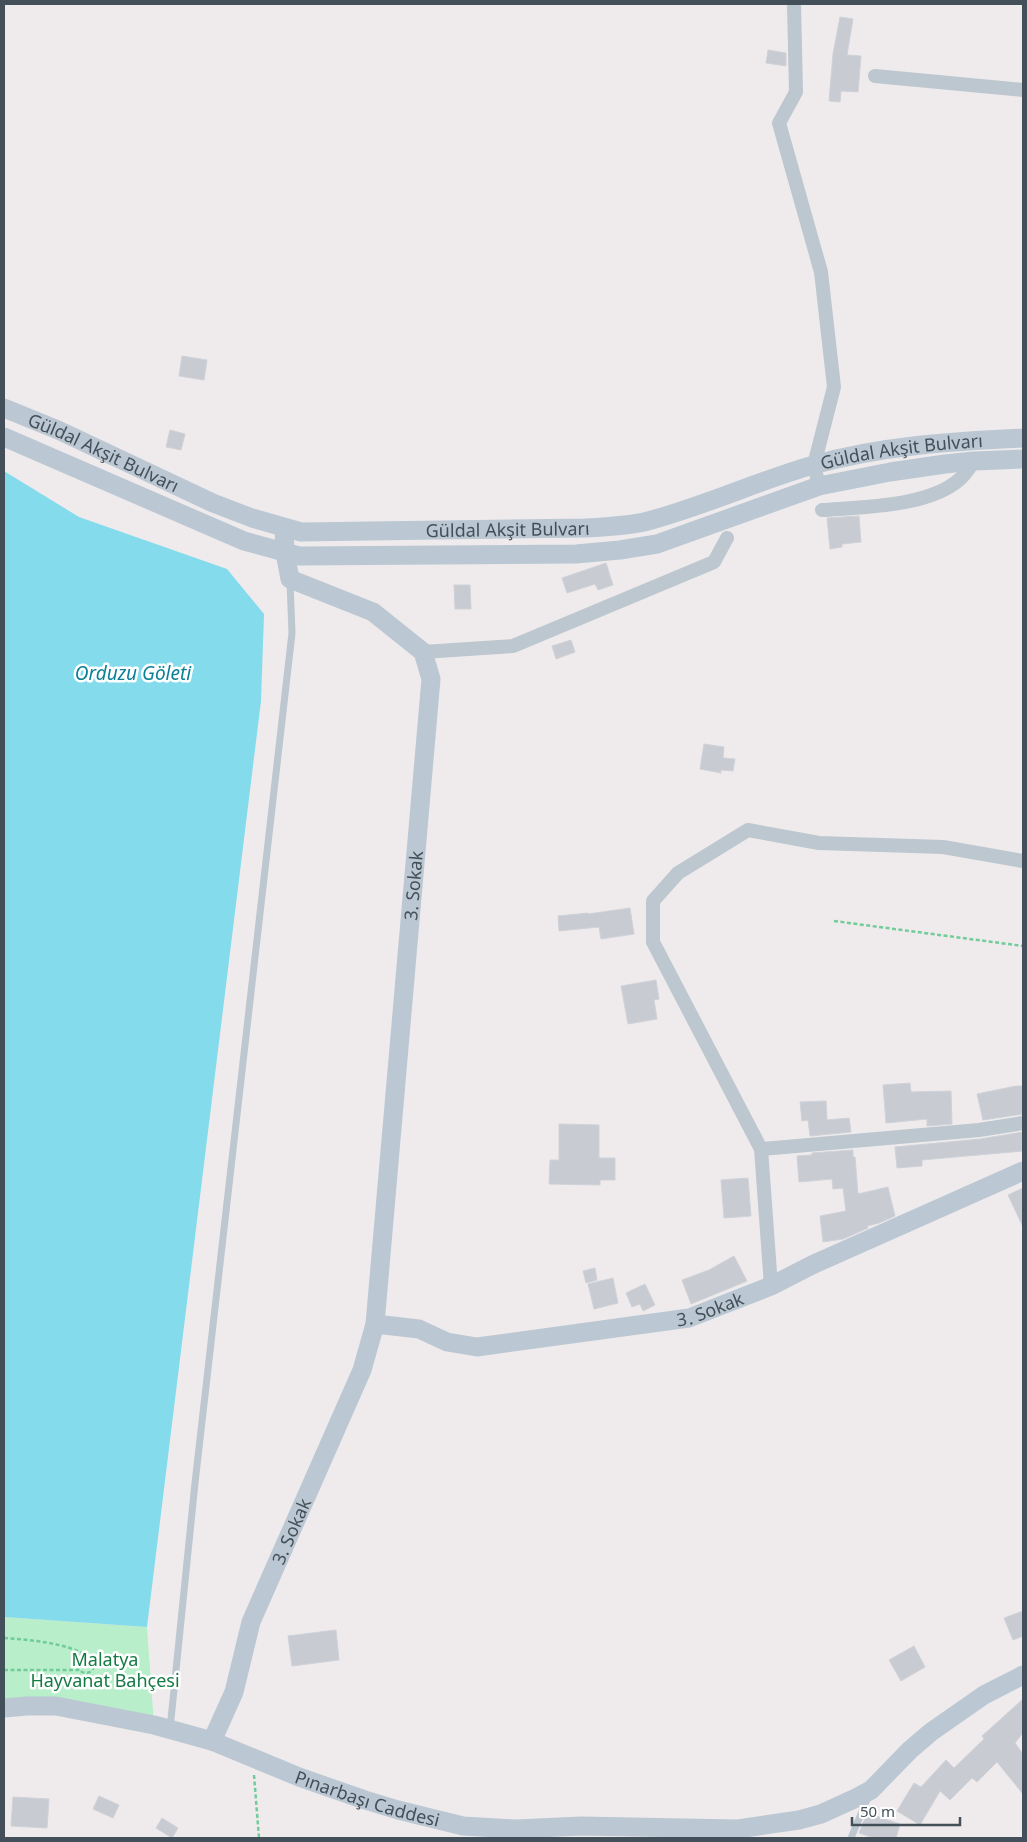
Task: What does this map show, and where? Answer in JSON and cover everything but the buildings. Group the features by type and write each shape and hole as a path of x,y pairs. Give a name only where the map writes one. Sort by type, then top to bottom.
{"street":[{"path":"794,4 796,92 779,123 821,272 834,387 814,465 819,486"},
{"path":"875,76 1023,90"},
{"name":"Güldal Akşit Bulvarı","path":"4,408 58,430 212,502 252,518 301,532 618,526 648,521 814,465 943,442 1023,438"},
{"name":"Güldal Akşit Bulvarı","path":"4,437 244,541 299,556 576,554 620,550 657,544 819,486 890,472 974,461 1023,459"},
{"path":"822,510 900,504 945,490 961,479 974,461"},
{"path":"284,528 285,553 290,579 373,612 423,652 513,646 714,562 726,538"},
{"name":"3. Sokak","path":"212,1741 234,1692 251,1622 362,1370 375,1324 430,679 423,652"},
{"path":"771,1286 761,1148 653,942 653,901 678,873 748,830 820,843 943,847 1023,861"},
{"path":"761,1148 979,1130 1023,1123"},
{"name":"3. Sokak","path":"375,1324 419,1329 447,1342 462,1346 492,1346 689,1318 771,1286 812,1265 1023,1171"},
{"name":"Pınarbaşı Caddesi","path":"4,1708 56,1706 170,1729 212,1741 299,1777 390,1808 463,1826 488,1829 581,1826 738,1829 791,1821 821,1814 871,1790 910,1750 931,1732 984,1695 1023,1675"}],"lane":[{"path":"170,1729 195,1483 292,633 290,579"},
{"path":"851,1838 871,1790"}],"path":[{"path":"834,921 1023,946"},
{"path":"4,1638 44,1642 71,1648 83,1653 84,1657"},
{"path":"4,1670 79,1669 88,1673 94,1668 93,1660 89,1657 84,1657 79,1661 79,1669"},
{"path":"253,1757 258,1838"}],"green space":[{"name":"Malatya Hayvanat Bahçesi","path":"4,1617 147,1627 154,1725 4,1708"}],"water":[{"name":"Orduzu Göleti","path":"4,471 79,517 227,569 264,614 261,701 147,1627 4,1617"}]}
